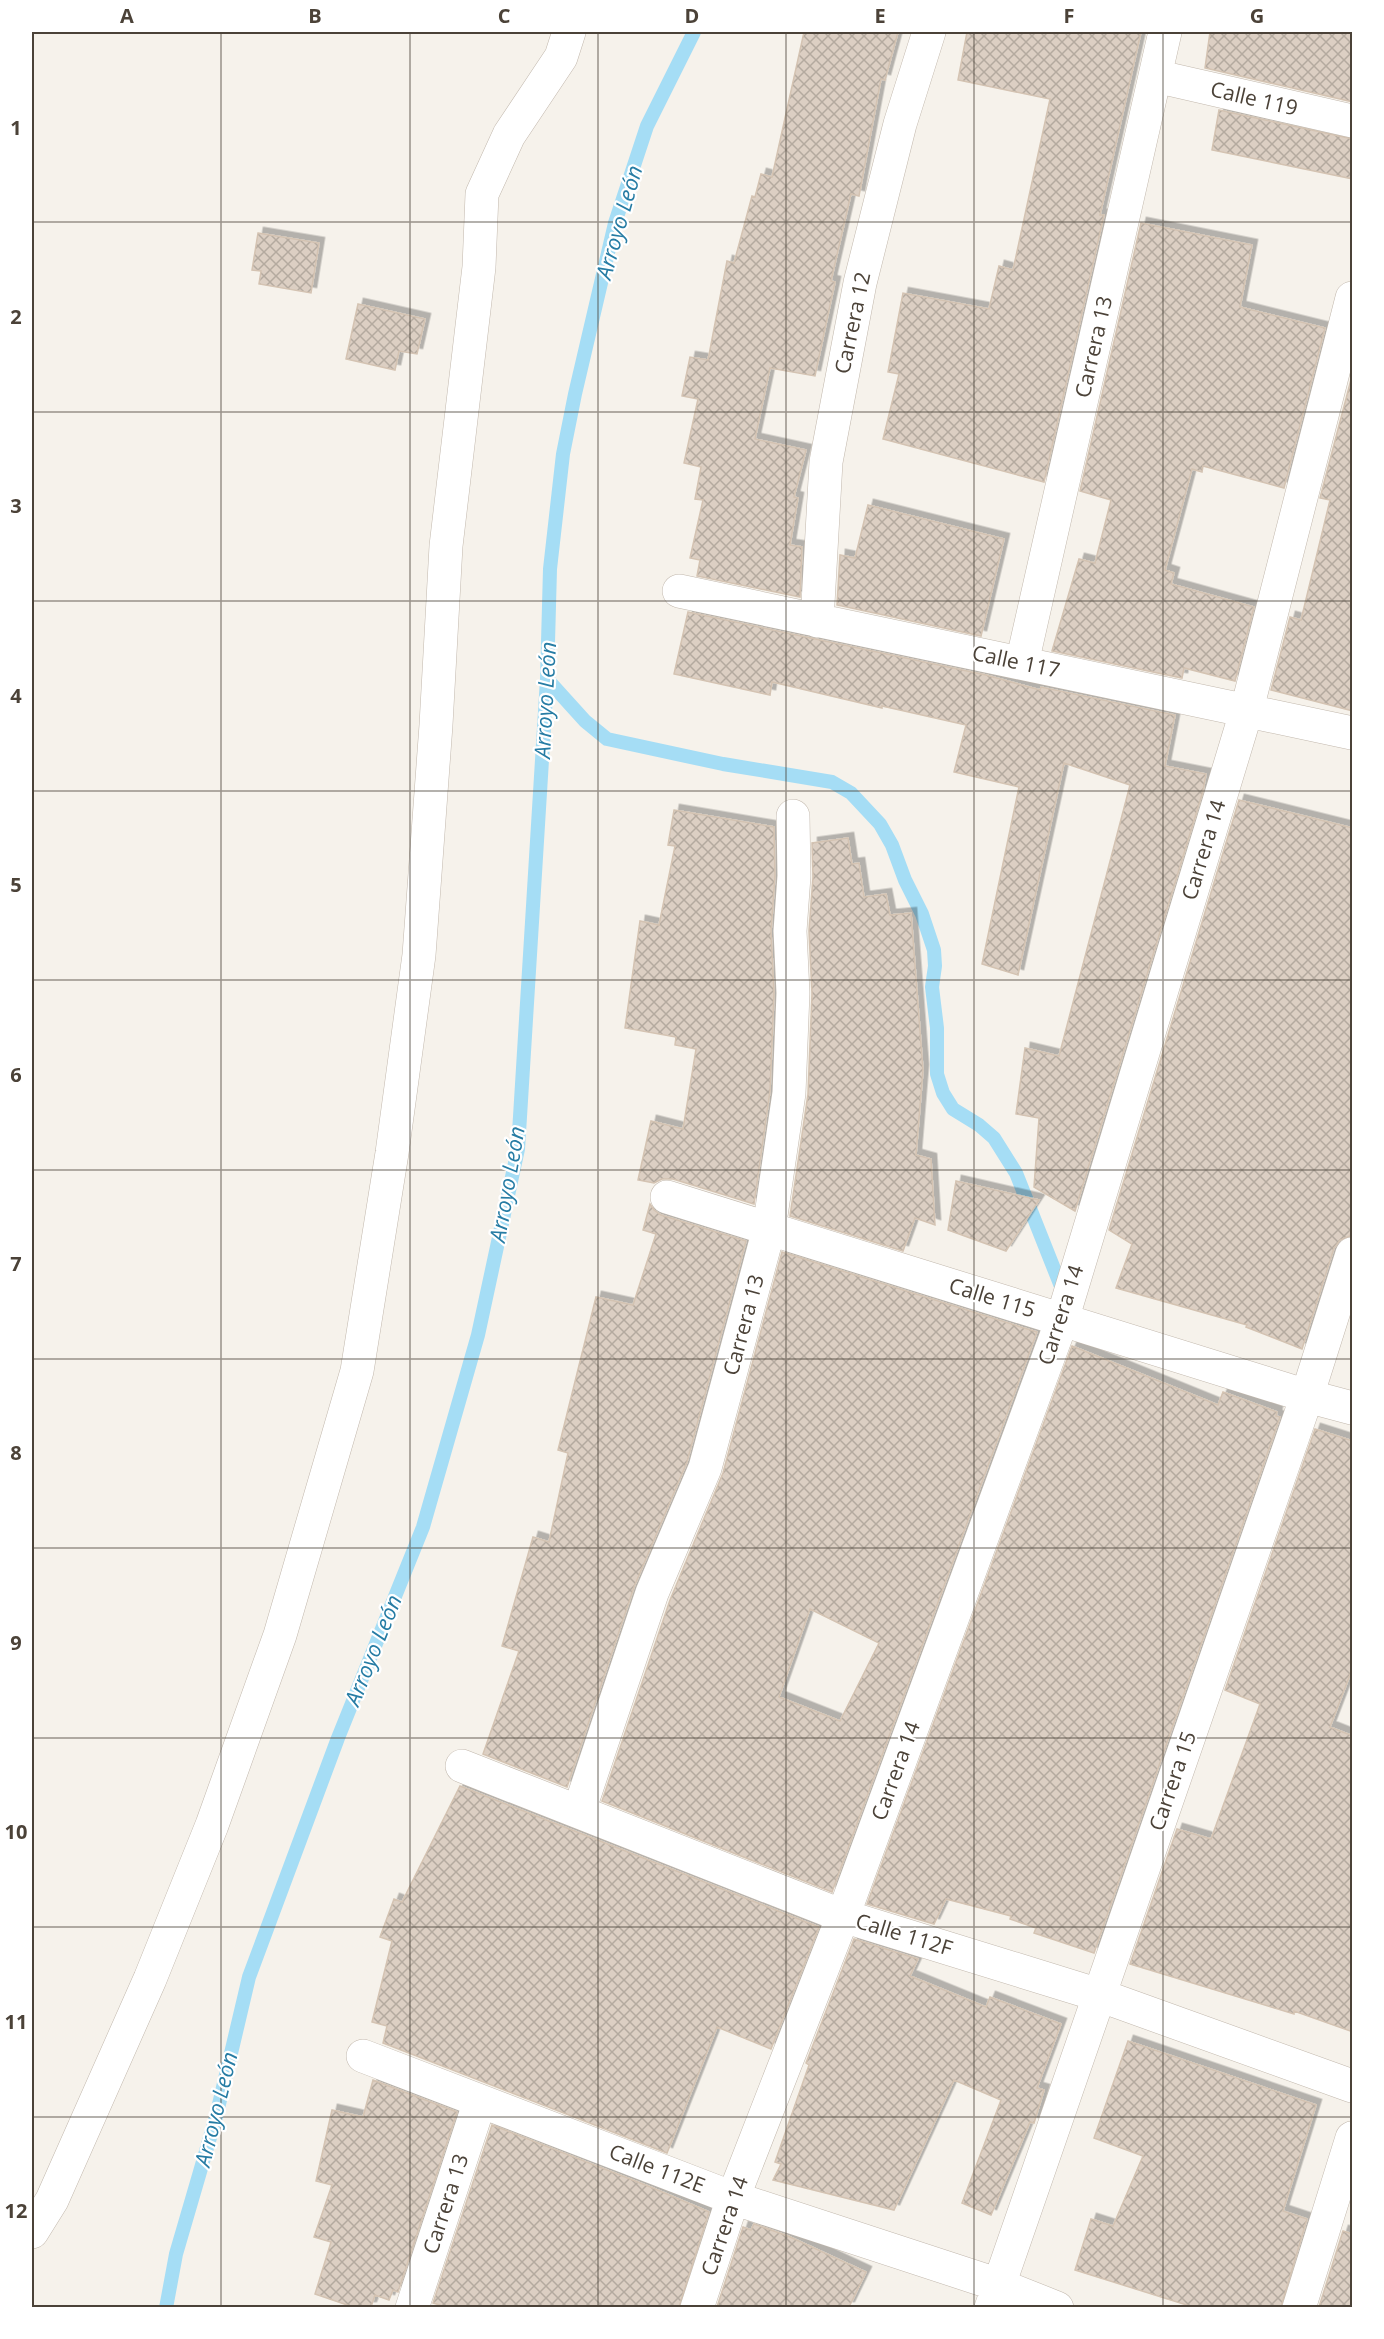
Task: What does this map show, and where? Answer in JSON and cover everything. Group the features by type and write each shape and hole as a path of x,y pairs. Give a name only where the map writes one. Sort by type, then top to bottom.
{"street":[{"path":"32,2232 52,2200 150,1979 212,1825 280,1635 357,1371 392,1153 419,955 436,725 446,546 479,267 483,194 509,135 561,57 569,32"},
{"name":"Carrera 12","path":"817,621 826,462 830,439 860,283 900,124 929,32"},
{"name":"Carrera 13","path":"1022,663 1165,32"},
{"name":"Calle 119","path":"1155,76 1353,121"},
{"name":"Carrera 14","path":"697,2307 733,2198 843,1916 1062,1320 1247,710 1353,298"},
{"name":"Calle 117","path":"679,591 1353,733"},
{"name":"Carrera 13","path":"579,1811 652,1593 705,1468 769,1229 789,1093 793,993 790,931 794,876 793,816"},
{"name":"Calle 115","path":"667,1197 1307,1396 1353,1408"},
{"name":"Carrera 15","path":"995,2296 1307,1396 1353,1254"},
{"name":"Calle 112F","path":"462,1766 843,1916 1099,1995 1353,2086"},
{"name":"Calle 112E","path":"363,2056 995,2296 1057,2307"},
{"name":"Carrera 13","path":"412,2307 480,2101"},
{"path":"1299,2307 1353,2138"}],"building":[{"path":"804,32 898,32 885,80 881,79 859,196 851,194 831,281 835,282 815,376 770,368 755,439 806,450 794,497 798,498 790,545 802,547 800,597 697,576 700,560 690,558 703,500 695,499 701,467 684,463 698,399 682,396 690,357 708,360 727,261 734,263 752,196 755,197 761,174 772,177"},
{"path":"967,32 1141,32 1100,215 1104,215 1044,482 883,439 899,374 888,372 903,293 989,309 999,266 1013,270 1050,99 958,80"},
{"path":"1210,32 1353,32 1353,102 1205,68"},
{"path":"1219,110 1353,139 1353,179 1212,150"},
{"path":"1141,223 1252,245 1240,307 1325,328 1284,488 1203,466 1202,472 1192,469 1165,570 1174,573 1171,584 1254,607 1235,681 1184,668 1182,678 1052,651 1079,559 1095,563 1111,500 1080,491"},
{"path":"258,233 319,243 311,293 259,284 261,271 252,270"},
{"path":"358,304 425,319 417,354 399,351 395,370 346,359"},
{"path":"1353,372 1353,711 1271,690 1290,617 1301,620 1330,500 1320,498"},
{"path":"868,505 1004,539 981,636 837,605 840,555 855,558"},
{"path":"688,612 986,675 1040,690 1041,687 1175,715 1165,766 1206,774 1203,791 1075,1211 1034,1187 1039,1118 1016,1114 1025,1048 1059,1056 1130,785 1064,763 1018,975 982,964 1019,787 954,772 966,725 772,682 770,695 674,674"},
{"path":"1239,800 1353,828 1353,1227 1350,1236 1340,1240 1334,1248 1302,1349 1246,1327 1247,1325 1116,1288 1132,1244 1109,1230"},
{"path":"674,810 774,827 775,875 771,932 774,993 770,1091 754,1204 673,1179 662,1179 654,1183 638,1180 651,1121 683,1129 696,1049 675,1045 676,1037 625,1028 640,921 659,925 675,846 668,845"},
{"path":"848,838 852,864 859,863 864,897 886,894 890,915 911,913 923,1070 916,1155 931,1159 935,1225 915,1218 903,1251 790,1216 808,1094 812,994 809,931 813,877 812,843"},
{"path":"956,1181 1039,1200 1006,1251 948,1230"},
{"path":"650,1204 661,1215 746,1241 687,1462 634,1587 567,1787 483,1754 519,1651 502,1646 533,1537 549,1542 568,1453 558,1450 596,1297 633,1305 656,1234 643,1230"},
{"path":"782,1252 1037,1332 832,1892 602,1801 670,1600 723,1473","holes":["810,1609 879,1643 840,1721 779,1697"]},
{"path":"1072,1346 1218,1405 1223,1392 1277,1412 1276,1416 1280,1417 1094,1953 1034,1933 1036,1928 1010,1919 1011,1916 946,1899 934,1924 867,1904"},
{"path":"1315,1429 1353,1441 1353,1667 1330,1727 1353,1736 1353,2032 1294,2011 1294,2014 1130,1964 1177,1829 1211,1839 1260,1704 1225,1690"},
{"path":"460,1786 819,1927 771,2049 717,2027 667,2153 383,2043 387,2026 372,2022 392,1941 380,1937 394,1899 402,1902"},
{"path":"854,1939 918,1959 910,1976 986,2007 990,1997 1061,2024 1037,2088 1044,2090 1034,2123 1030,2122 991,2215 962,2203 1001,2100 954,2080 894,2210 773,2180 781,2164 775,2162 809,2065 806,2063"},
{"path":"1128,2041 1316,2105 1283,2211 1307,2219 1281,2307 1193,2307 1075,2270 1091,2219 1113,2226 1143,2156 1094,2138"},
{"path":"373,2080 457,2112 398,2292 393,2290 389,2300 375,2295 371,2307 353,2307 315,2294 331,2242 314,2237 332,2185 316,2181 332,2110 363,2117"},
{"path":"492,2125 709,2212 679,2307 446,2307 433,2303"},
{"path":"754,2224 788,2236 866,2272 849,2307 717,2307 743,2227 751,2230"},
{"path":"1343,2231 1353,2234 1353,2307 1319,2307"}],"waterway":[{"name":"Arroyo León","path":"166,2308 176,2254 216,2117 249,1977 338,1738 423,1527 478,1335 518,1149 547,679 550,569 563,454 615,223 647,126 694,32"},
{"path":"547,679 585,721 607,739 723,764 832,782 851,793 880,824 892,845 905,880 922,914 934,950 935,966 932,987 937,1028 937,1074 943,1093 953,1109 979,1125 994,1138 1016,1173 1064,1294"}]}
